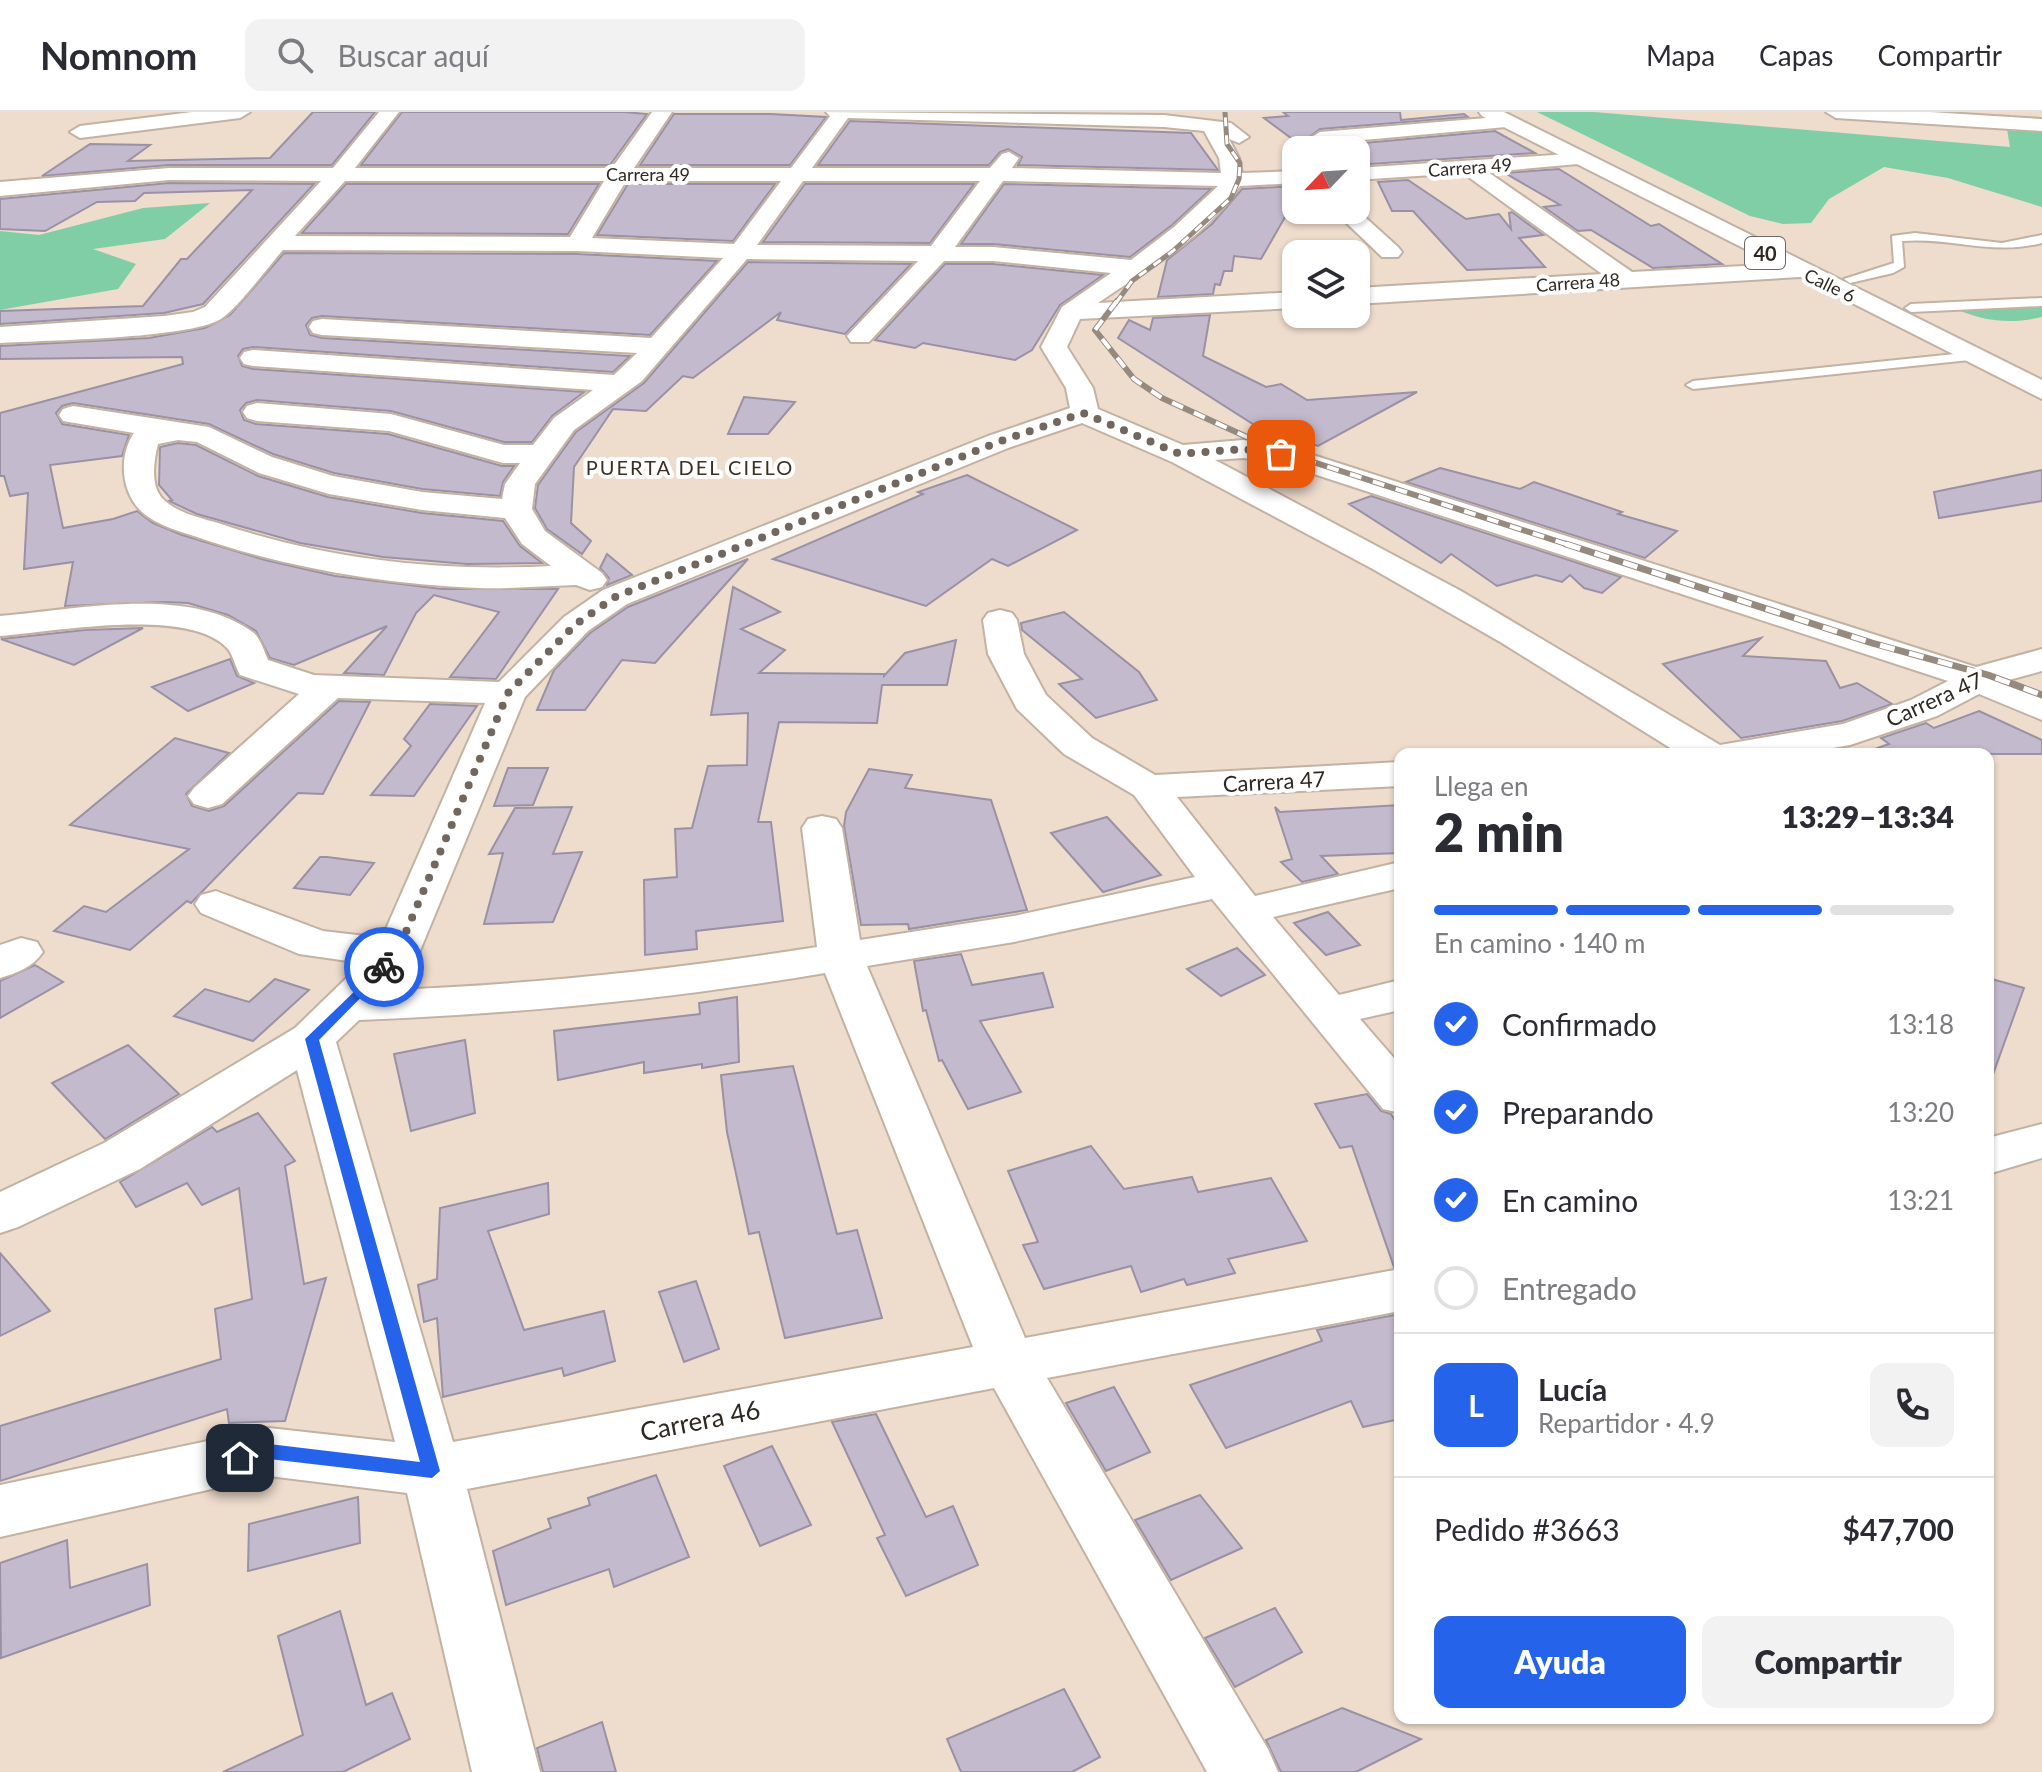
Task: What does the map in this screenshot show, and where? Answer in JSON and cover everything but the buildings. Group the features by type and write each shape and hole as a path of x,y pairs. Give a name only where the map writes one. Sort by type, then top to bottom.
{"main road":[{"path":"80,132 240,112"},
{"path":"0,335 164,324 199,319 214,312 338,175 389,112"},
{"path":"577,244 619,174 662,112"},
{"path":"836,112 1164,121 1218,127 1282,162"},
{"path":"615,597 533,537 516,509 520,484 564,424 621,384 742,252 794,175 842,112"},
{"path":"1836,112 2042,125"},
{"path":"1336,136 1507,115"},
{"name":"Calle 6","path":"1507,115 1583,159 2042,391"},
{"name":"Calle 6","path":"1507,115 2042,371"},
{"path":"860,336 939,252 1038,117"},
{"path":"1083,413 1086,405 1081,391 1054,347 1058,328 1090,296 1137,268 1209,208 1233,180 1218,127"},
{"name":"Carrera 49","path":"1370,173 1583,159"},
{"path":"1469,168 1625,279"},
{"name":"Carrera 49","path":"0,189 169,174 996,175 1233,180 1282,178"},
{"path":"1359,224 1390,252"},
{"path":"278,243 577,244 742,252 939,252 1046,257 1137,268"},
{"name":"Carrera 48","path":"1370,295 1800,270"},
{"path":"1071,312 1282,301"},
{"path":"322,327 656,346"},
{"path":"253,358 621,384"},
{"path":"257,412 391,423 503,454 543,454"},
{"path":"0,1214 122,1156 329,1023 397,953 508,693 576,624 615,597 998,442 1083,413 1180,454 1265,497 1560,662 1697,748"},
{"path":"73,415 196,432 272,468 352,488 423,503 516,509"},
{"path":"174,431 145,439 139,457 141,484 151,504 180,520 237,542 308,558 466,577 581,575"},
{"path":"1180,454 1243,449 1281,454 1977,679 2042,709"},
{"path":"0,626 160,613 211,624 243,642 253,667 310,686 508,693"},
{"path":"1000,620 1006,654 1030,701 1078,746 1148,787 1233,898 1394,1090"},
{"name":"Carrera 47","path":"1767,748 1850,734 1924,708 1977,679 2042,660"},
{"path":"208,796 329,687"},
{"name":"Carrera 47","path":"1148,787 1394,774"},
{"path":"822,828 840,955 1007,1361 1244,1772"},
{"path":"329,1023 482,1001 735,974 1014,929 1394,876"},
{"path":"216,904 315,944 397,953"},
{"path":"1329,1012 1394,996"},
{"path":"329,1023 432,1471 506,1772"},
{"path":"1994,1154 2042,1141"},
{"name":"Carrera 46","path":"0,1511 269,1452 432,1471 1007,1361 1394,1291"}],"lane":[{"path":"1850,279 1889,270 1900,264 1896,238 1924,236 1992,248 2021,246 2042,239"},
{"path":"1911,308 2042,302"},
{"path":"1693,385 1974,356"}],"green space":[{"path":"1537,112 1594,112 2010,147 2007,129 2042,130 2042,207 1948,178 1884,167 1829,199 1811,223 1783,224 1750,216"},
{"path":"210,203 165,239 93,249 136,264 118,289 0,310 0,231 39,235 143,208"},
{"path":"1949,306 2042,306 2042,317 2018,321 1995,320"}],"railway":[{"path":"1116,303 1132,281 1173,251 1231,198 1239,179 1240,163 1227,144 1225,112"},
{"path":"1117,301 1095,330 1134,379 1162,398 1273,449 1572,546"},
{"path":"1566,544 1872,643 1988,675 2042,695"}],"way so far":[{"path":"384,967 397,953 508,693 576,624 615,597 998,442 1083,413 1180,454 1243,449 1281,454"}],"district":[{"name":"PUERTA DEL CIELO","path":"690,467"}],"route":[{"path":"240,1458 269,1452 432,1471 312,1039 384,967"}]}
